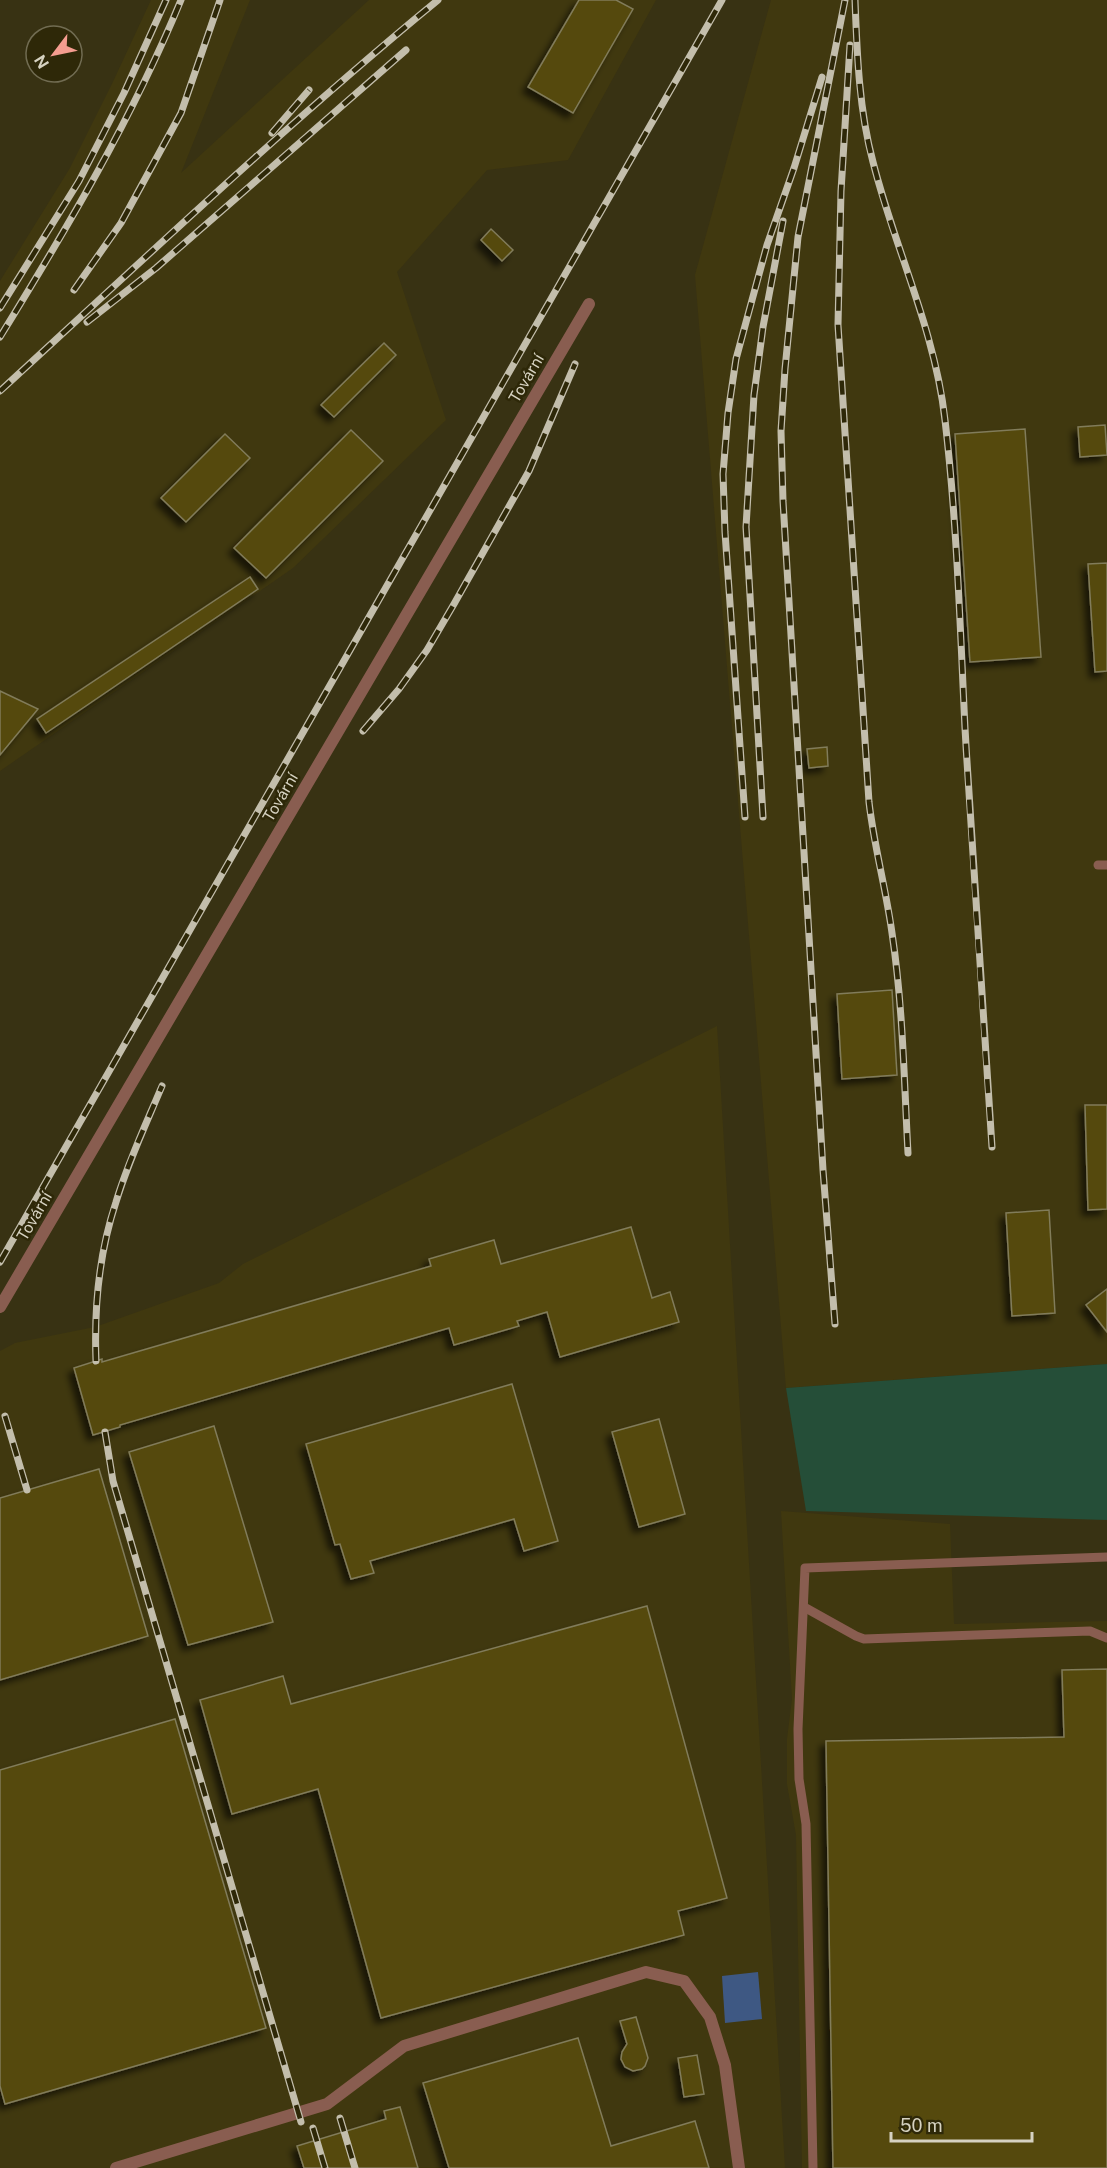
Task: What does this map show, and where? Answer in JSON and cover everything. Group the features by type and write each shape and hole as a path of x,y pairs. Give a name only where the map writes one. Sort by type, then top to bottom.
{"street":[{"name":"Tovární","path":"0,1307 589,304"},
{"path":"116,2168 327,2104 404,2046 646,1972 684,1981 710,2016 724,2065 739,2168"}],"lane":[{"path":"813,2168 806,1824 799,1779 798,1729 805,1568 1107,1557"},
{"path":"804,1606 864,1639 1090,1631 1107,1638"}],"shaded area":[{"path":"151,0 250,0 181,173 369,0 656,0 568,160 487,170 397,272 446,420 293,568 0,771 0,281 70,168"},
{"path":"771,0 1107,0 1107,1364 786,1388 695,275"},
{"path":"717,1026 785,2168 0,2168 0,1351 15,1343 95,1327 219,1283 243,1264"},
{"path":"781,1511 950,1524 954,1624 1107,1621 1107,2168 802,2168 796,1835 787,1784 787,1739 792,1699"}],"green space":[{"path":"1107,1364 1107,1520 806,1511 786,1388"}],"water":[{"path":"758,1972 762,2019 725,2023 722,1976"}],"building":[{"path":"579,0 616,0 633,9 573,113 528,87"},
{"path":"491,229 513,250 502,261 481,240"},
{"path":"384,343 396,355 334,417 321,405"},
{"path":"1105,425 1107,455 1080,457 1078,427"},
{"path":"1025,429 1041,657 970,662 955,434"},
{"path":"351,430 383,461 266,578 234,548"},
{"path":"225,434 250,458 186,522 161,498"},
{"path":"1107,563 1107,671 1095,672 1088,564"},
{"path":"250,577 258,589 46,733 37,719"},
{"path":"0,691 38,709 0,755"},
{"path":"827,747 828,766 809,768 807,749"},
{"path":"892,990 897,1075 842,1079 837,994"},
{"path":"1085,1105 1107,1105 1107,1209 1088,1210"},
{"path":"1049,1210 1055,1313 1012,1316 1006,1213"},
{"path":"631,1227 652,1298 670,1292 679,1322 560,1357 547,1312 517,1321 519,1326 454,1345 449,1328 120,1425 120,1427 93,1435 74,1368 102,1359 102,1362 431,1266 429,1259 494,1240 501,1264"},
{"path":"1107,1289 1107,1332 1086,1305"},
{"path":"512,1384 558,1541 524,1551 514,1519 370,1561 374,1573 351,1579 340,1544 335,1545 306,1444"},
{"path":"659,1419 685,1514 639,1527 612,1432"},
{"path":"214,1426 273,1622 188,1645 129,1452"},
{"path":"99,1469 148,1636 0,1680 0,1498"},
{"path":"647,1606 727,1898 678,1911 684,1935 381,2018 318,1789 232,1814 200,1700 283,1676 291,1704"},
{"path":"1107,1669 1107,2168 833,2168 826,1741 1064,1737 1062,1670"},
{"path":"175,1719 266,2028 5,2104 0,2086 0,1770"},
{"path":"636,2017 648,2058 642,2069 633,2071 625,2067 621,2059 627,2044 620,2021"},
{"path":"578,2038 611,2146 695,2121 709,2168 449,2168 423,2083"},
{"path":"697,2055 704,2094 684,2097 678,2058"},
{"path":"400,2107 418,2168 304,2168 297,2146 386,2119 384,2111"}],"railway":[{"path":"0,308 79,181 124,93 166,0"},
{"path":"0,337 74,214 120,130 181,0"},
{"path":"74,290 121,223 181,113 220,0"},
{"path":"0,391 271,143 438,0"},
{"path":"0,1262 722,0"},
{"path":"835,1324 823,1170 783,501 781,431 798,237 845,0"},
{"path":"855,0 860,82 868,142 882,194 933,354 945,420 955,535 971,833 992,1147"},
{"path":"850,45 841,191 838,325 869,802 896,960 903,1043 908,1153"},
{"path":"87,322 156,268 406,50"},
{"path":"745,817 725,532 723,474 728,413 736,359 767,245 822,77"},
{"path":"272,133 309,90"},
{"path":"763,817 746,527 754,395 763,327 783,221"},
{"path":"363,731 399,689 427,650 454,604 529,471 575,364"},
{"path":"96,1361 97,1301 105,1241 126,1172 162,1086"},
{"path":"5,1416 27,1490"},
{"path":"105,1432 113,1481 301,2122"},
{"path":"340,2118 355,2168"},
{"path":"313,2128 325,2168"}]}
